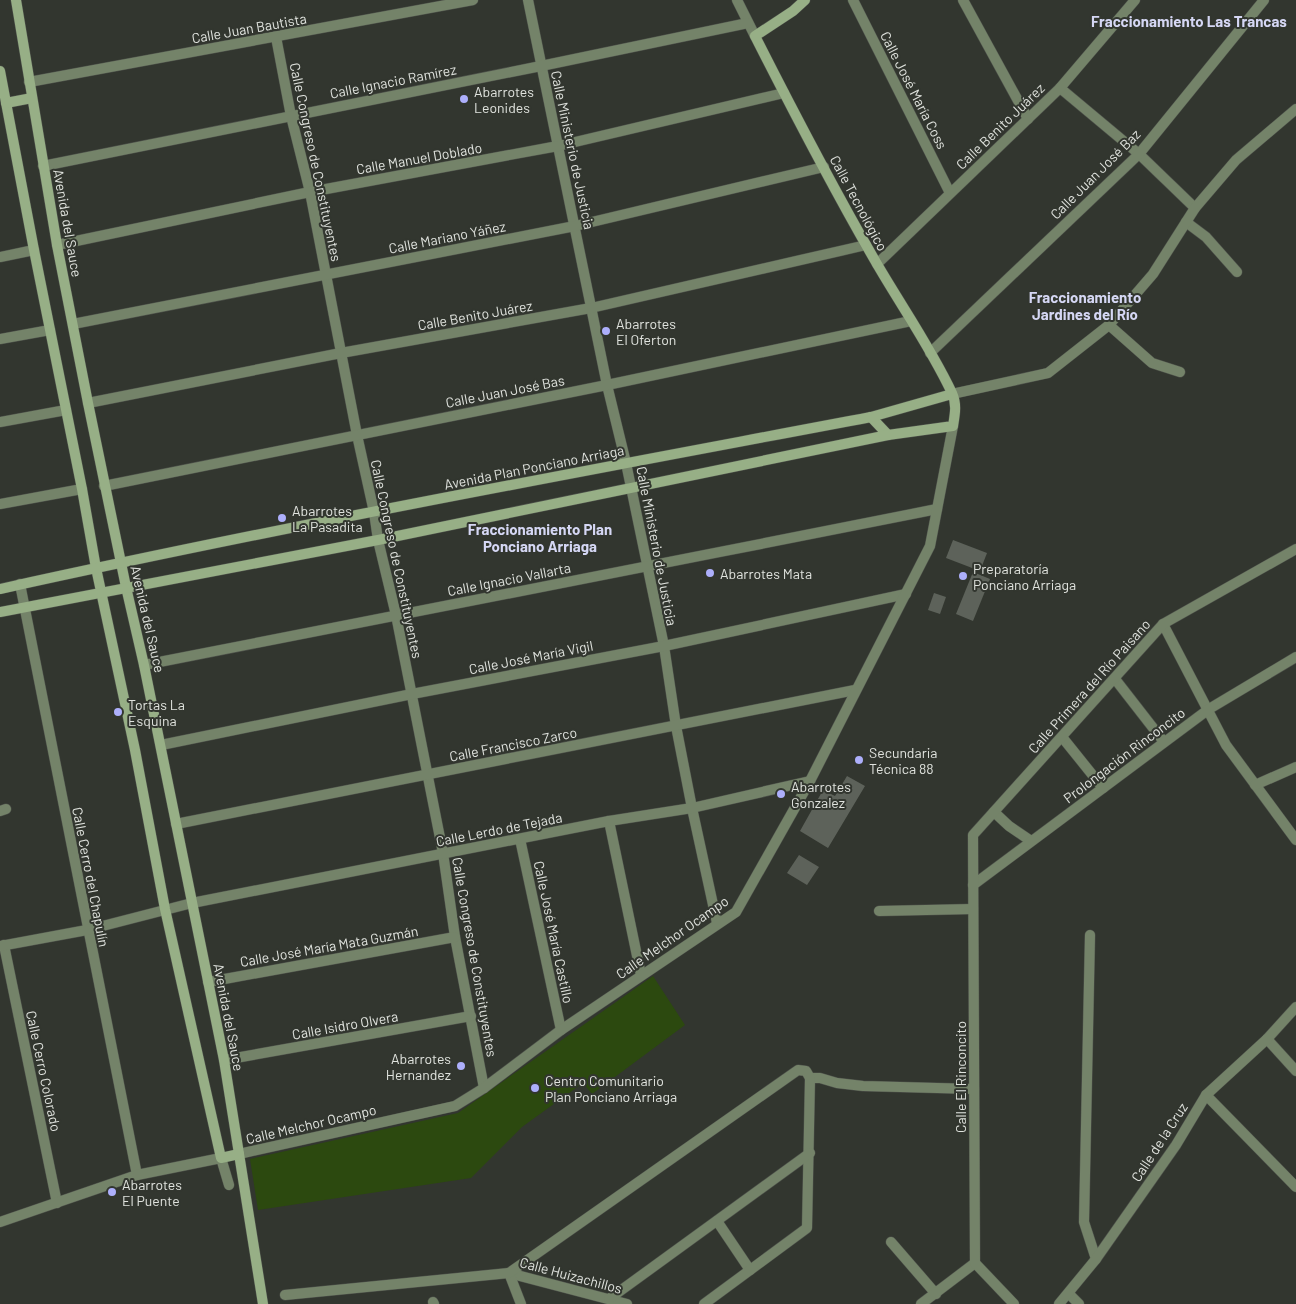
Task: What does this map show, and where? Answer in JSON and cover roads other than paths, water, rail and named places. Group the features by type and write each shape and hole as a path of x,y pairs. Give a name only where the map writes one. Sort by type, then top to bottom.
{"main road":[{"name":"Avenida del Sauce","path":"16,0 57,244 104,486 161,745 224,1060 263,1304"},
{"path":"755,36 794,10 805,0"},
{"name":"Calle Tecnológico","path":"755,36 784,94 866,245 952,394"},
{"path":"0,71 96,568 135,750 165,909 220,1158"},
{"path":"6,103 32,98"},
{"name":"Avenida Plan Ponciano Arriaga","path":"0,589 374,512 871,417 952,394"},
{"name":"Calle Melchor Ocampo","path":"952,394 956,410 953,426"},
{"path":"871,417 888,435"},
{"path":"0,612 378,540 888,435 953,426"},
{"name":"Calle Melchor Ocampo","path":"220,1158 239,1154"}],"street":[{"name":"Calle Juan Bautista","path":"29,82 473,0"},
{"name":"Calle Ministerio de Justicia","path":"528,0 607,385 632,489 648,567 664,646 676,726 717,923"},
{"name":"Calle Tecnológico","path":"737,0 755,36"},
{"name":"Calle José María Coss","path":"853,0 950,193"},
{"path":"963,0 1028,119"},
{"name":"Calle Benito Juárez","path":"877,264 1060,88 1135,0"},
{"name":"Calle Juan José Baz","path":"930,354 1139,154 1264,0"},
{"name":"Calle Ignacio Ramírez","path":"43,166 748,23"},
{"name":"Calle Congreso de Constituyentes","path":"276,37 310,192 378,540 396,615 428,774 484,1088"},
{"path":"1060,88 1139,154 1195,208"},
{"name":"Calle Manuel Doblado","path":"57,244 310,192 558,146 784,94"},
{"path":"952,394 1048,373 1109,325 1153,274 1195,208 1236,160 1296,109"},
{"name":"Calle Mariano Yáñez","path":"73,324 575,226 824,167"},
{"path":"1186,222 1206,237 1237,272"},
{"name":"Calle Benito Juárez","path":"88,403 341,353 592,308 866,245"},
{"path":"0,257 34,250"},
{"name":"Calle Juan José Bas","path":"104,486 607,385 911,321"},
{"path":"1109,325 1152,363 1180,372"},
{"path":"0,339 50,330"},
{"path":"0,422 66,410"},
{"name":"Calle Melchor Ocampo","path":"239,1154 455,1106 484,1088 561,1030 717,923 736,912 810,781 930,546 953,426"},
{"path":"0,504 82,489"},
{"name":"Calle Ignacio Vallarta","path":"144,665 937,509"},
{"name":"Calle Primera del Río Paisano","path":"973,835 1164,624 1296,549"},
{"name":"Calle Cerro del Chapulín","path":"20,584 137,1175"},
{"name":"Calle José María Vigil","path":"161,745 412,694 664,646 906,594"},
{"path":"1164,624 1226,745 1296,840"},
{"name":"Prolongación Rinconcito","path":"973,885 1208,709 1296,656"},
{"path":"1115,679 1164,742"},
{"name":"Calle Francisco Zarco","path":"176,824 856,690"},
{"path":"1062,737 1102,788"},
{"path":"1256,785 1296,767"},
{"name":"Calle Lerdo de Tejada","path":"2,945 87,930 192,903 609,821 692,808 810,781"},
{"path":"994,812 1031,842"},
{"path":"609,821 641,975"},
{"name":"Calle El Rinconcito","path":"973,835 974,1263"},
{"name":"Calle José María Castillo","path":"520,838 561,1030"},
{"path":"879,911 973,909"},
{"path":"1090,935 1084,1222 1096,1259"},
{"name":"Calle José María Mata Guzmán","path":"208,982 456,936"},
{"name":"Calle Cerro Colorado","path":"2,945 57,1203"},
{"name":"Calle de la Cruz","path":"1059,1304 1096,1259 1176,1145 1206,1095 1267,1039 1296,1007"},
{"name":"Calle Isidro Olvera","path":"224,1060 471,1016"},
{"path":"1267,1039 1296,1071"},
{"path":"285,1295 508,1273 798,1070 806,1071 810,1078 807,1228 704,1304"},
{"path":"810,1078 863,1086 974,1090"},
{"path":"1206,1095 1296,1188"},
{"path":"609,1299 810,1153"},
{"path":"0,1222 137,1175 220,1158 229,1185"},
{"path":"717,1221 750,1270"},
{"path":"891,1242 936,1294"},
{"path":"921,1304 974,1263 1014,1304"},
{"path":"508,1273 521,1304"},
{"name":"Calle Huizachillos","path":"508,1273 627,1304"},
{"path":"1069,1294 1079,1304"}],"place":[{"name":"Abarrotes Leonides","path":"464,99"},
{"name":"Abarrotes El Oferton","path":"606,331"},
{"name":"Abarrotes La Pasadita","path":"282,518"},
{"name":"Abarrotes Mata","path":"710,573"},
{"name":"Preparatoría Ponciano Arriaga","path":"963,576"},
{"name":"Tortas La Esquina","path":"118,712"},
{"name":"Secundaria Técnica 88","path":"859,760"},
{"name":"Abarrotes Gonzalez","path":"781,794"},
{"name":"Abarrotes Hernandez","path":"461,1066"},
{"name":"Centro Comunitario Plan Ponciano Arriaga","path":"535,1088"},
{"name":"Abarrotes El Puente","path":"112,1192"}],"district":[{"name":"Fraccionamiento Las Trancas","path":"1189,21"},
{"name":"Fraccionamiento Jardines del Río","path":"1085,306"},
{"name":"Fraccionamiento Plan Ponciano Arriaga","path":"540,538"}]}
